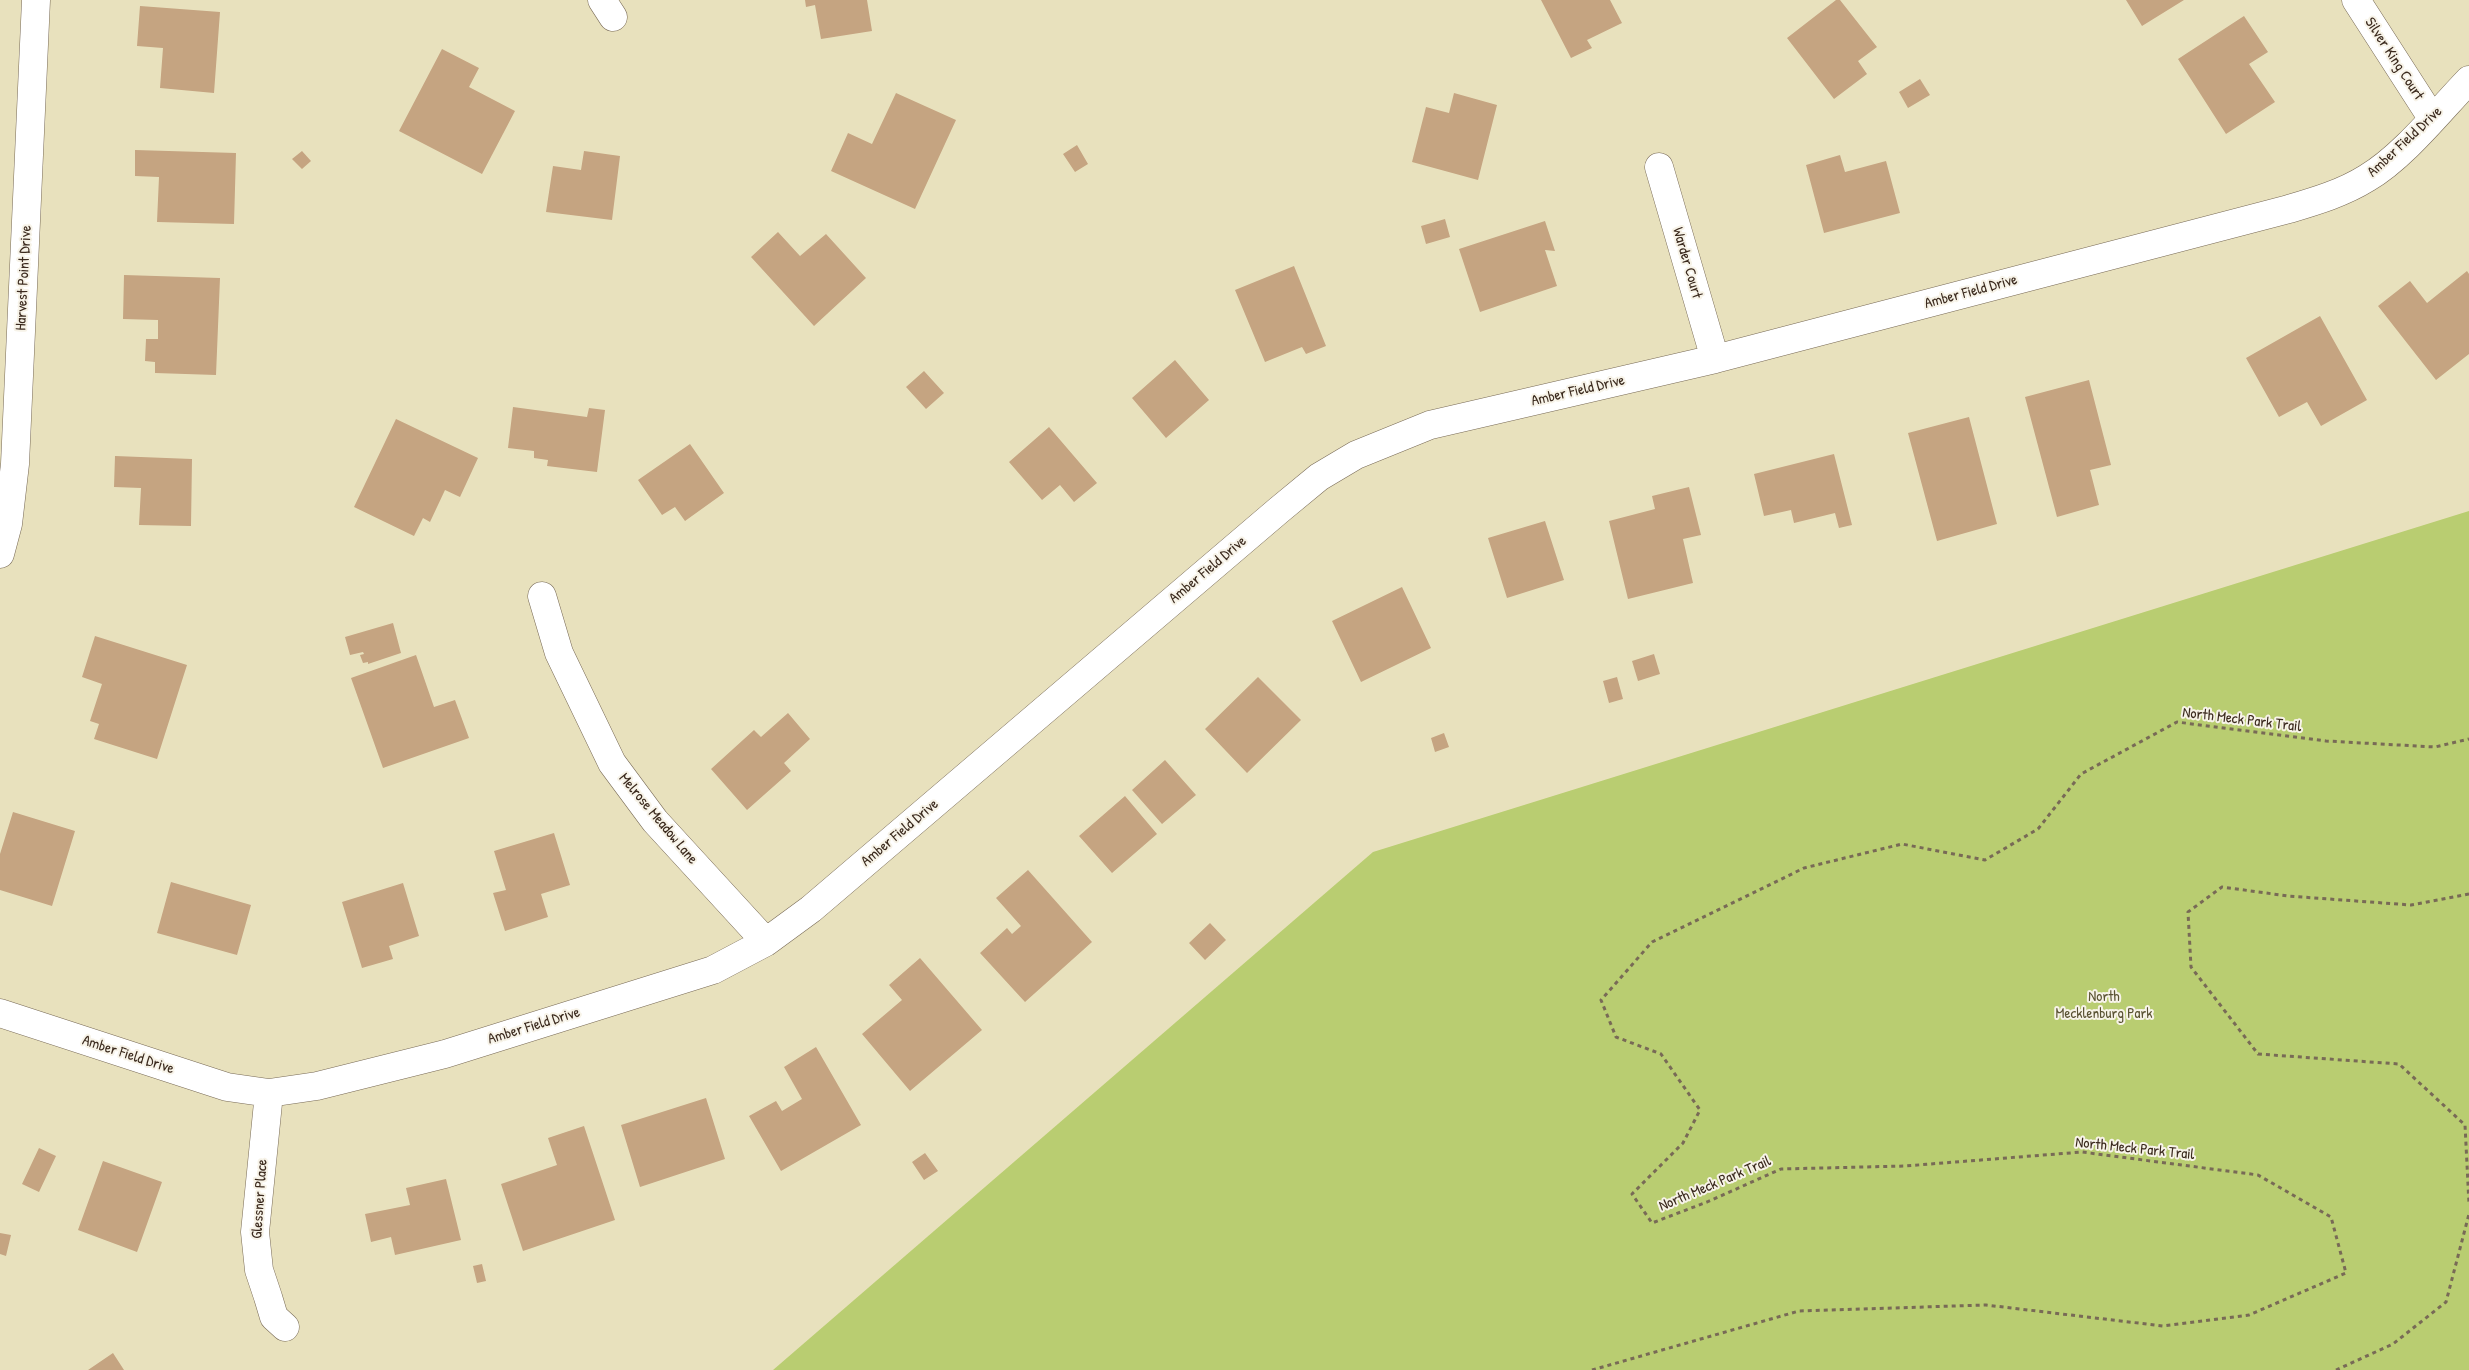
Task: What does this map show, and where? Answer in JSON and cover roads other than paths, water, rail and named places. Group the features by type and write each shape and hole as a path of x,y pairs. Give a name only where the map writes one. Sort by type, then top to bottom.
{"street":[{"name":"Harvest Point Drive","path":"0,554 8,524 15,464 36,0"},
{"name":"Silver King Court","path":"2356,0 2432,118"},
{"name":"Amber Field Drive","path":"0,1013 227,1087 269,1093 318,1086 445,1054 712,970 766,942 818,902 1319,477 1356,455 1430,425 1715,359 2289,209 2340,192 2369,177 2402,150 2469,80"},
{"name":"Warder Court","path":"1659,167 1715,359"},
{"name":"Melrose Meadow Lane","path":"542,596 559,653 612,763 655,820 766,942"},
{"name":"Glessner Place","path":"269,1093 255,1232 259,1270 274,1317 285,1327"}],"park label":[{"name":"North Mecklenburg Park","path":"2104,1006"}]}
